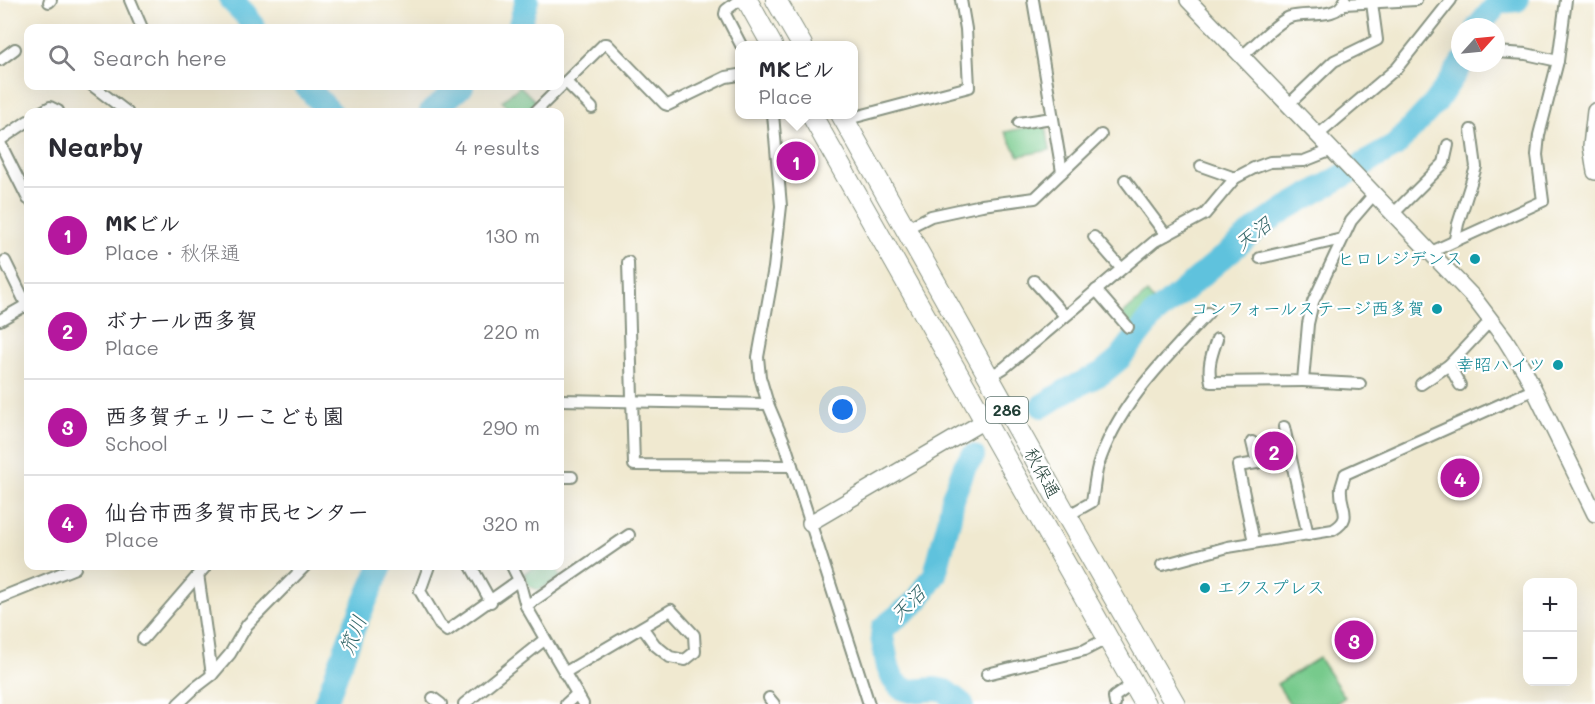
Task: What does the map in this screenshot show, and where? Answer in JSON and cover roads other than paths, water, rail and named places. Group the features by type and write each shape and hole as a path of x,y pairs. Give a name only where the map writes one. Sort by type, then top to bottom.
{"highway":[{"path":"747,0 770,41"},
{"path":"776,0 800,41"},
{"name":"秋保通","path":"814,119 1145,704"},
{"name":"秋保通","path":"843,119 1176,704"}],"street":[{"path":"130,0 140,24"},
{"path":"739,0 726,10 725,14 739,41"},
{"path":"858,113 969,87 966,28 961,0"},
{"path":"1034,0 1062,172"},
{"path":"1188,0 1474,298 1504,339 1535,389 1595,514"},
{"path":"1242,56 1288,17 1334,12 1344,2 1416,0"},
{"path":"1318,135 1397,68 1451,0"},
{"path":"1431,252 1455,239 1543,201 1537,155 1539,135 1558,61 1566,0"},
{"path":"1288,105 1334,61 1377,40 1372,3"},
{"path":"592,108 566,82 604,44 607,44 668,105 726,77 735,76"},
{"path":"0,60 15,49"},
{"path":"1505,53 1526,54 1558,61"},
{"path":"98,90 122,108"},
{"path":"539,108 558,90"},
{"path":"1595,111 1592,146 1595,172"},
{"path":"1019,123 1052,118"},
{"path":"773,119 781,206 774,268 759,340 760,377 768,404 785,444 869,704"},
{"path":"24,124 0,142 24,190"},
{"path":"1455,239 1476,167 1471,130"},
{"path":"905,229 931,216 981,205 1035,198 1101,135"},
{"path":"1394,213 1444,163 1448,145"},
{"path":"989,377 1004,368 1155,241 1205,214 1235,178 1270,162 1304,161 1332,150"},
{"path":"1201,166 1235,178"},
{"path":"1125,180 1166,235"},
{"path":"1303,381 1308,324 1313,302 1351,221 1375,193"},
{"path":"1094,237 1121,268"},
{"path":"1260,258 1342,238"},
{"path":"5,261 24,298"},
{"path":"628,262 634,465 792,466"},
{"path":"1034,280 1065,316"},
{"path":"1096,290 1128,327"},
{"path":"0,320 24,308"},
{"path":"1067,516 1092,502 1098,466 1110,438 1129,405 1153,373 1208,313"},
{"path":"1421,384 1449,365 1491,320"},
{"path":"1217,339 1208,371 1211,382 1303,381 1360,384"},
{"path":"1449,365 1460,385"},
{"path":"1162,565 1228,547 1333,530 1342,525 1345,517 1341,489 1345,474 1535,389"},
{"path":"564,400 768,404"},
{"path":"810,522 984,421"},
{"path":"1284,427 1308,535"},
{"path":"1252,442 1257,463 1238,466 1254,542"},
{"path":"564,477 572,477"},
{"path":"526,606 629,535"},
{"path":"0,598 70,570"},
{"path":"202,570 212,675"},
{"path":"143,639 202,570"},
{"path":"178,704 212,675 230,654 247,626 301,570"},
{"path":"428,570 420,591 440,625 447,631 519,580"},
{"path":"473,570 491,602"},
{"path":"514,570 526,606 580,699 566,704"},
{"path":"564,673 642,627 671,610 694,635 694,652 685,660 670,657 655,645 642,627"},
{"path":"987,674 1085,650 1108,638"},
{"path":"466,703 544,640"},
{"path":"1115,704 1114,697 1134,683"}],"waterway":[{"name":"笊川","path":"231,0 251,24"},
{"path":"520,24 527,0"},
{"name":"天沼","path":"1486,18 1499,2 1517,0"},
{"name":"天沼","path":"1042,406 1102,373 1120,358 1152,317 1260,226 1395,146 1436,102 1456,72"},
{"name":"笊川","path":"310,90 326,108"},
{"path":"436,108 457,90"},
{"name":"天沼","path":"962,704 945,691 935,689 911,691 901,688 893,679 888,667 882,637 883,628 917,601 935,574 953,497 965,466 973,456"},
{"name":"笊川","path":"325,704 354,627 379,570"}],"place":[{"name":"MKビル","path":"796,161"},
{"name":"ヒロレジデンス","path":"1475,259"},
{"name":"コンフォールステージ西多賀","path":"1437,309"},
{"name":"幸昭ハイツ","path":"1558,365"},
{"name":"ボナール西多賀","path":"1274,451"},
{"name":"仙台市西多賀市民センター","path":"1460,478"},
{"name":"エクスプレス","path":"1205,588"},
{"name":"西多賀チェリーこども園","path":"1354,640"}]}
